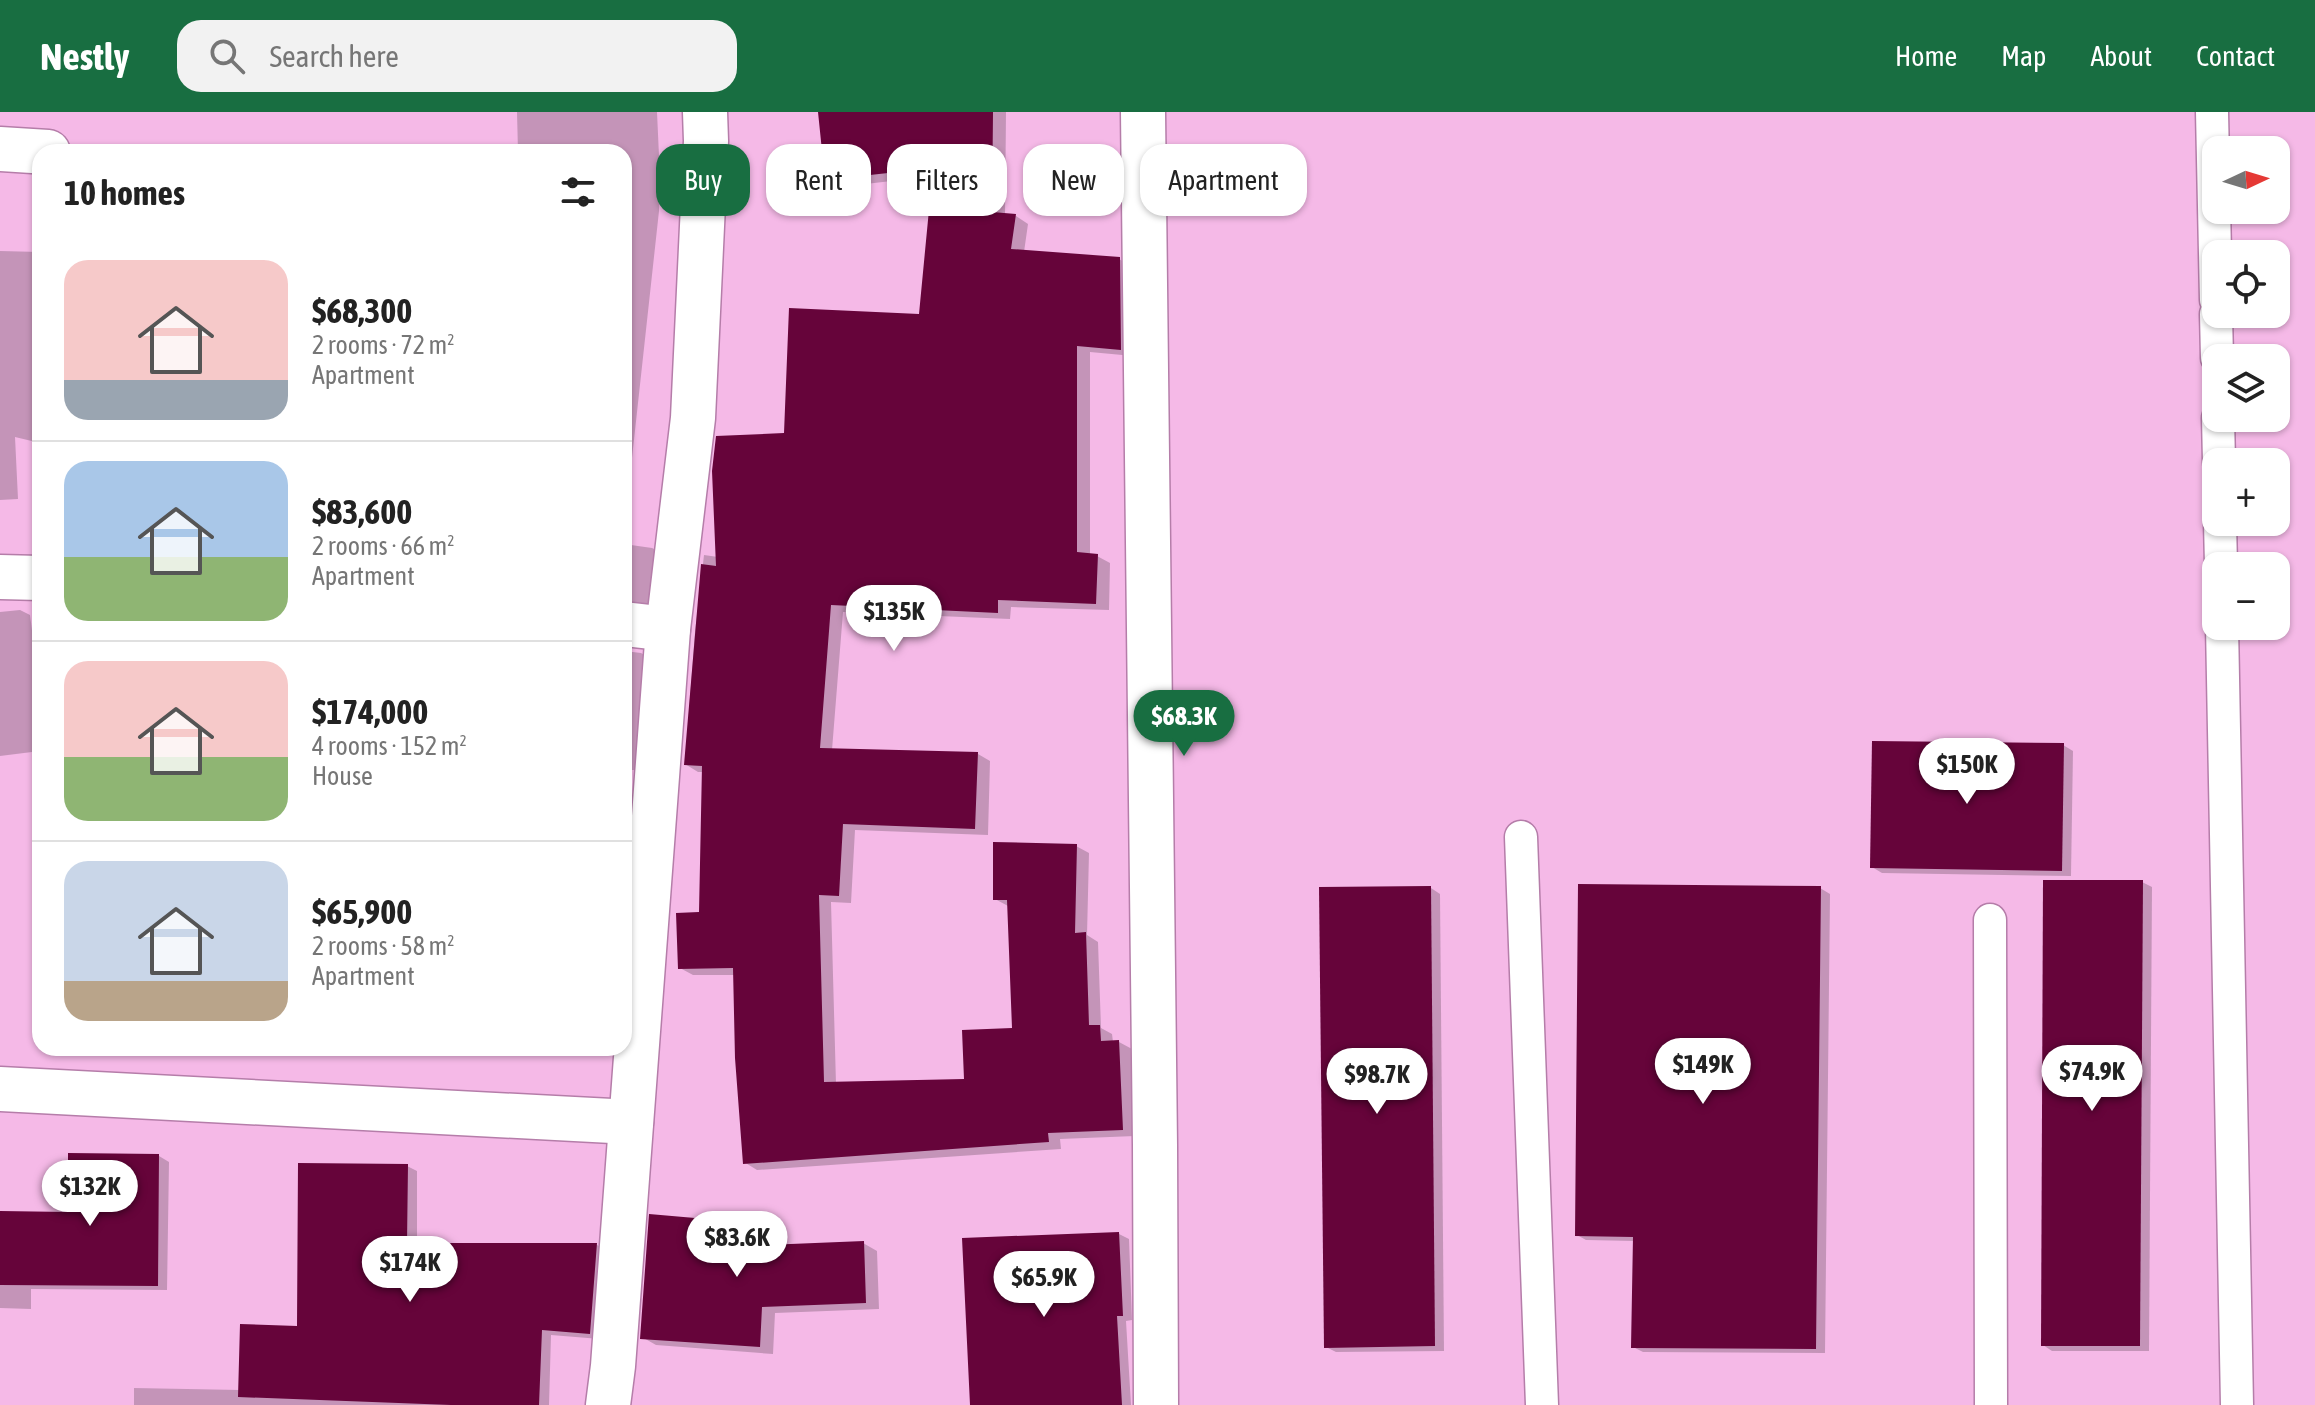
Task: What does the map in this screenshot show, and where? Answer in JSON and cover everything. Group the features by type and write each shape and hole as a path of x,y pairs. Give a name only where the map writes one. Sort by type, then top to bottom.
{"street":[{"path":"608,1405 668,629 693,418 706,156 705,112"},
{"path":"1143,112 1156,1405"},
{"path":"0,149 32,151"},
{"path":"0,577 32,578"},
{"path":"632,625 668,629"},
{"path":"0,1089 631,1122"}],"lane":[{"path":"2212,112 2215,240"},
{"path":"2222,640 2237,1405"},
{"path":"1521,837 1542,1405"},
{"path":"1990,920 1991,1405"}],"building":[{"path":"818,112 993,112 993,144 887,144 887,173 871,175 871,144 821,144"},
{"path":"1016,214 1011,249 1120,257 1121,350 1077,346 1077,552 1098,554 1096,604 998,600 998,613 831,605 820,748 978,752 975,829 843,824 839,896 819,895 824,1082 964,1079 962,1030 1012,1028 1007,900 993,900 993,842 1077,844 1075,933 1086,932 1089,1025 1100,1025 1101,1041 1119,1040 1123,1130 1048,1133 1049,1142 743,1164 735,1058 733,968 678,969 676,913 699,912 702,766 684,765 701,564 716,566 712,471 716,436 784,433 789,308 919,314 928,216"},
{"path":"1872,741 2064,743 2062,871 1870,868"},
{"path":"2043,880 2143,880 2140,1346 2041,1346"},
{"path":"1578,884 1821,886 1816,1349 1631,1348 1633,1237 1575,1236"},
{"path":"1431,886 1435,1346 1324,1348 1319,887"},
{"path":"68,1153 159,1154 158,1286 0,1285 0,1211 68,1212"},
{"path":"298,1163 408,1164 407,1243 597,1243 590,1334 542,1330 539,1405 238,1397 240,1324 297,1326"},
{"path":"649,1214 765,1224 766,1245 864,1241 866,1303 762,1307 760,1347 640,1339"},
{"path":"1119,1232 1123,1316 1117,1316 1122,1405 970,1405 962,1238"}]}
